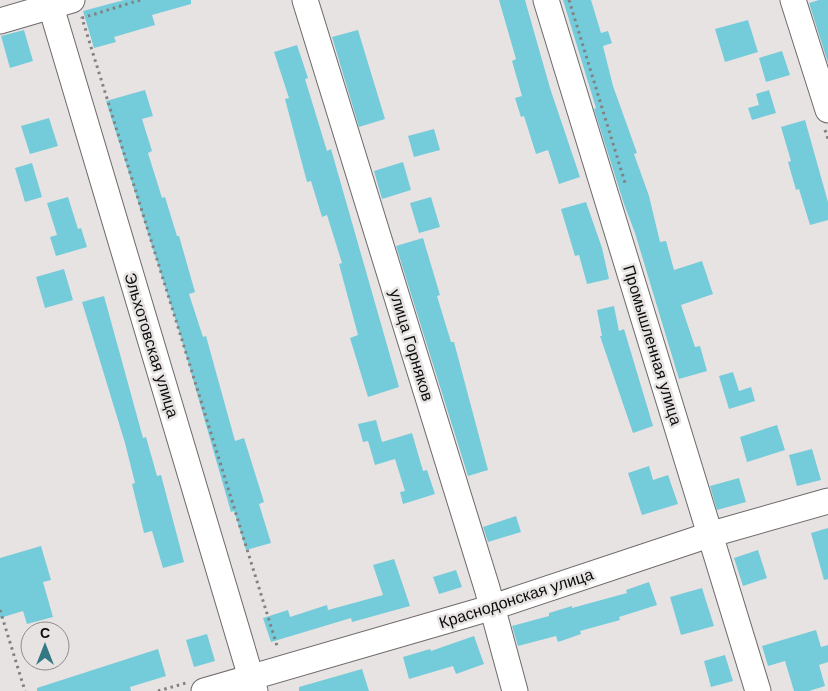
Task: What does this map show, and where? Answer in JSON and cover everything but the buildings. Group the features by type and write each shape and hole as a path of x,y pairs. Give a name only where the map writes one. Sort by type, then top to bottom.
{"street":[{"name":"улица Горняков","path":"305,0 487,588 490,608 515,691"},
{"name":"Промышленная улица","path":"546,0 712,534 758,691"},
{"path":"793,0 828,110"},
{"path":"0,21 58,2"},
{"name":"Эльхотовская улица","path":"58,2 253,684"},
{"name":"Краснодонская улица","path":"204,691 253,684 712,534 828,500"}],"path":[{"path":"140,0 82,18 279,654"},
{"path":"570,0 628,193"},
{"path":"0,610 25,691"}]}
